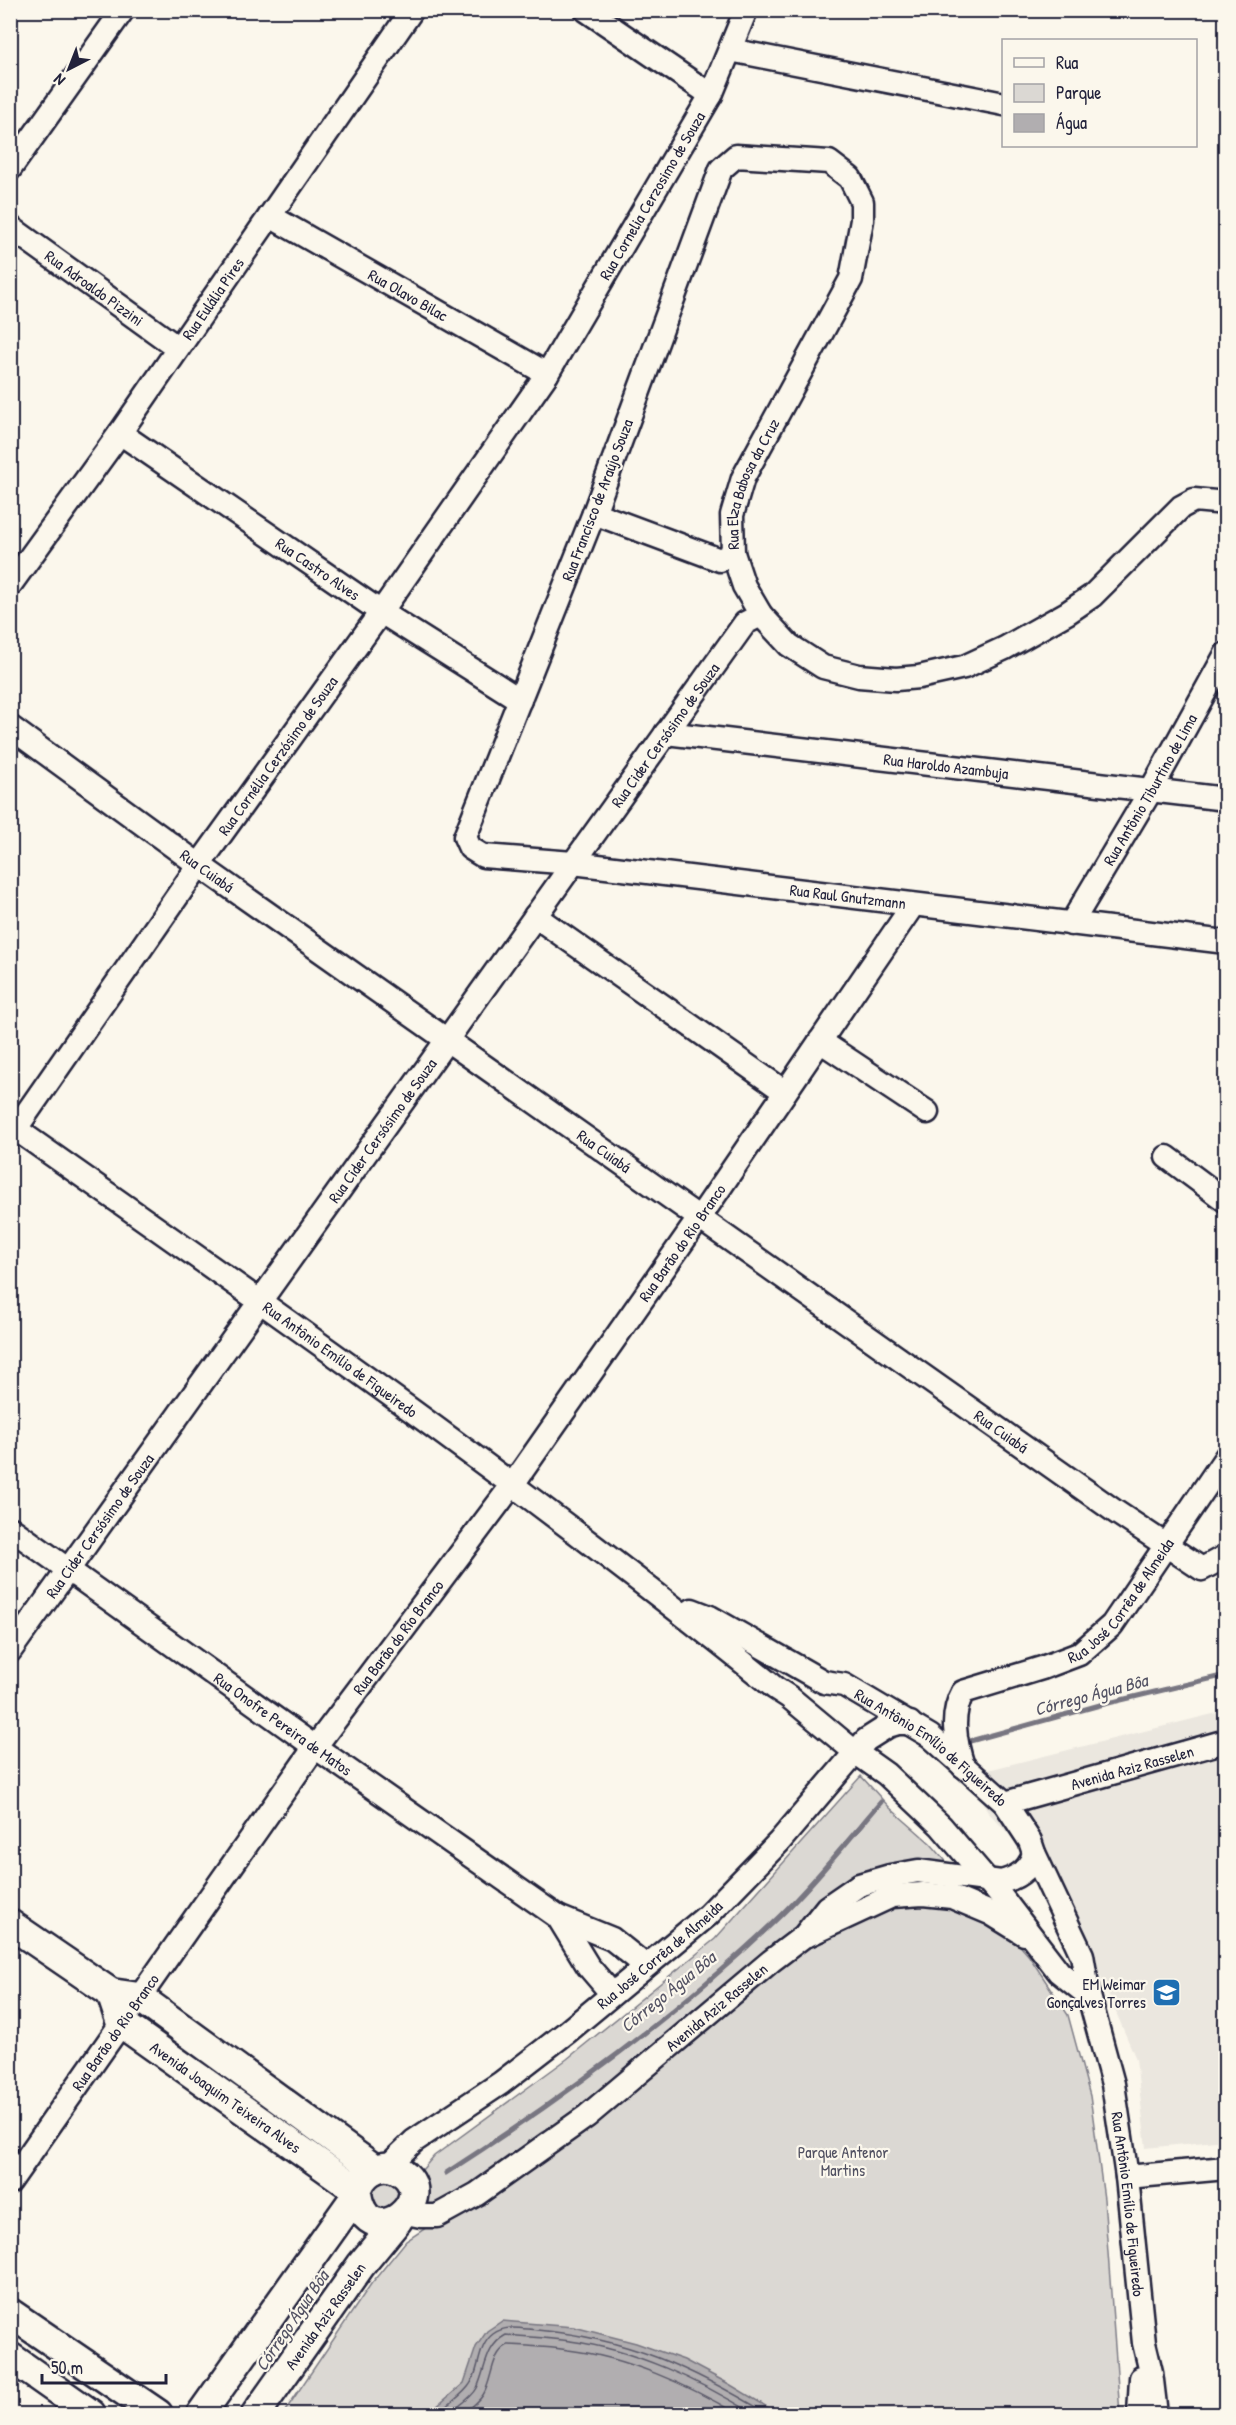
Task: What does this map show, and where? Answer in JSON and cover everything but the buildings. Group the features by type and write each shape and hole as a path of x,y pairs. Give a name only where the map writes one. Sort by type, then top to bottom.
{"main road":[{"path":"10,1924 111,1993 139,1998 369,2180 201,2415"},
{"path":"111,1993 121,2024"},
{"path":"149,2043 165,2018"},
{"name":"Avenida Joaquim Teixeira Alves","path":"121,2024 369,2180"},
{"name":"Avenida Aziz Rasselen","path":"256,2415 361,2265 402,2216 411,2204 413,2194 411,2184 397,2170 369,2180 363,2212 370,2219 379,2223 389,2223 402,2216"},
{"path":"10,2313 158,2415"},
{"path":"10,2357 91,2415"}],"street":[{"path":"10,169 123,10"},
{"path":"586,10 711,94"},
{"name":"Rua Cornelia Cerzosimo de Souza","path":"547,374 711,94 746,10"},
{"name":"Rua Eulália Pires","path":"10,585 120,433 408,12"},
{"path":"730,50 1002,104"},
{"name":"Rua Elza Babosa da Cruz","path":"736,156 829,162 850,178 861,202 862,220 850,279 738,490 731,521 733,554 744,586 760,615 789,645 824,668 841,673 878,678 919,677 942,673 985,659 1067,613 1092,596 1187,504 1194,500 1226,503"},
{"name":"Rua Francisco de Araújo Souza","path":"470,848 465,837 594,513 721,169 736,156"},
{"name":"Rua Olavo Bilac","path":"270,216 547,374"},
{"name":"Rua Adroaldo Pizzini","path":"10,226 178,348"},
{"name":"Rua Cornélia Cerzósimo de Souza","path":"12,1130 381,612 547,374"},
{"name":"Rua Castro Alves","path":"120,433 381,612 520,700"},
{"path":"594,513 720,560 733,554"},
{"name":"Rua Cider Cersósimo de Souza","path":"10,1651 745,623 760,615"},
{"name":"Rua Antônio Tiburtino de Lima","path":"1071,924 1151,790 1224,658"},
{"name":"Rua Cuiabá","path":"10,728 447,1040 1165,1544 1202,1569 1226,1556"},
{"name":"Rua Haroldo Azambuja","path":"666,733 1226,799"},
{"name":"Rua Raul Gnutzmann","path":"470,848 483,856 573,863 1226,942"},
{"name":"Rua Barão do Rio Branco","path":"10,2181 315,1747 513,1484 700,1217 913,905"},
{"path":"535,916 785,1092"},
{"path":"820,1041 927,1112"},
{"name":"Rua Antônio Emílio de Figueiredo","path":"12,1130 260,1302 513,1484 666,1600 855,1752 886,1774 941,1826 987,1880 1059,1972 1089,1996"},
{"path":"1167,1157 1226,1201"},
{"name":"Rua José Corrêa de Almeida","path":"963,1766 957,1749 955,1713 963,1692 1079,1654 1112,1625 1226,1457"},
{"name":"Rua Onofre Pereira de Matos","path":"10,1528 315,1747 558,1917 612,1939 646,1966"},
{"name":"Rua Antônio Emílio de Figueiredo","path":"666,1600 710,1617 824,1682 844,1685 930,1736 1005,1803 1030,1841 1082,1955 1089,1996 1113,2084 1127,2177 1146,2357 1151,2372 1156,2415"},
{"name":"Rua José Corrêa de Almeida","path":"369,2180 414,2141 501,2083 567,2032 716,1907 778,1842 875,1732 898,1723 910,1723"},
{"name":"Avenida Aziz Rasselen","path":"1005,1803 1226,1741"},
{"name":"Avenida Aziz Rasselen","path":"402,2216 437,2216 477,2194 586,2116 804,1936 827,1907 859,1885 890,1875 918,1871 1001,1882 1011,1879 1031,1864 1034,1853"},
{"path":"804,1936 892,1896 923,1894 952,1898 990,1913 1035,1941"},
{"name":"Rua Onofre Pereira de Matos","path":"558,1917 588,1966 612,1994"},
{"path":"588,1966 612,1939"},
{"path":"1127,2177 1226,2168"},
{"path":"1139,2415 1141,2368 1146,2357"}],"shaded area":[{"name":"EM Weimar Gonçalves Torres","path":"1225,1711 1225,2140 1146,2148 1136,2059 1079,1926 1033,1860 987,1811 972,1774"}],"green space":[{"name":"Parque Antenor Martins","path":"861,1776 890,1808 930,1843 1029,1956 1068,2015 1090,2096 1104,2199 1120,2414 283,2414 371,2284 406,2241 438,2220 441,2209 433,2204 423,2208 422,2170 434,2156 567,2059 715,1939"},
{"path":"386,2180 396,2188 398,2201 380,2211 367,2192 369,2187"}],"water":[{"path":"502,2321 574,2327 636,2343 684,2360 779,2414 428,2414 464,2383 476,2347 487,2331"}],"waterway":[{"name":"Córrego Água Bôa","path":"963,1743 1100,1705 1226,1675"},
{"name":"Córrego Água Bôa","path":"446,2173 577,2084 703,1986 794,1902 881,1802"}],"place":[{"name":"EM Weimar Gonçalves Torres","path":"1167,1993"}]}
